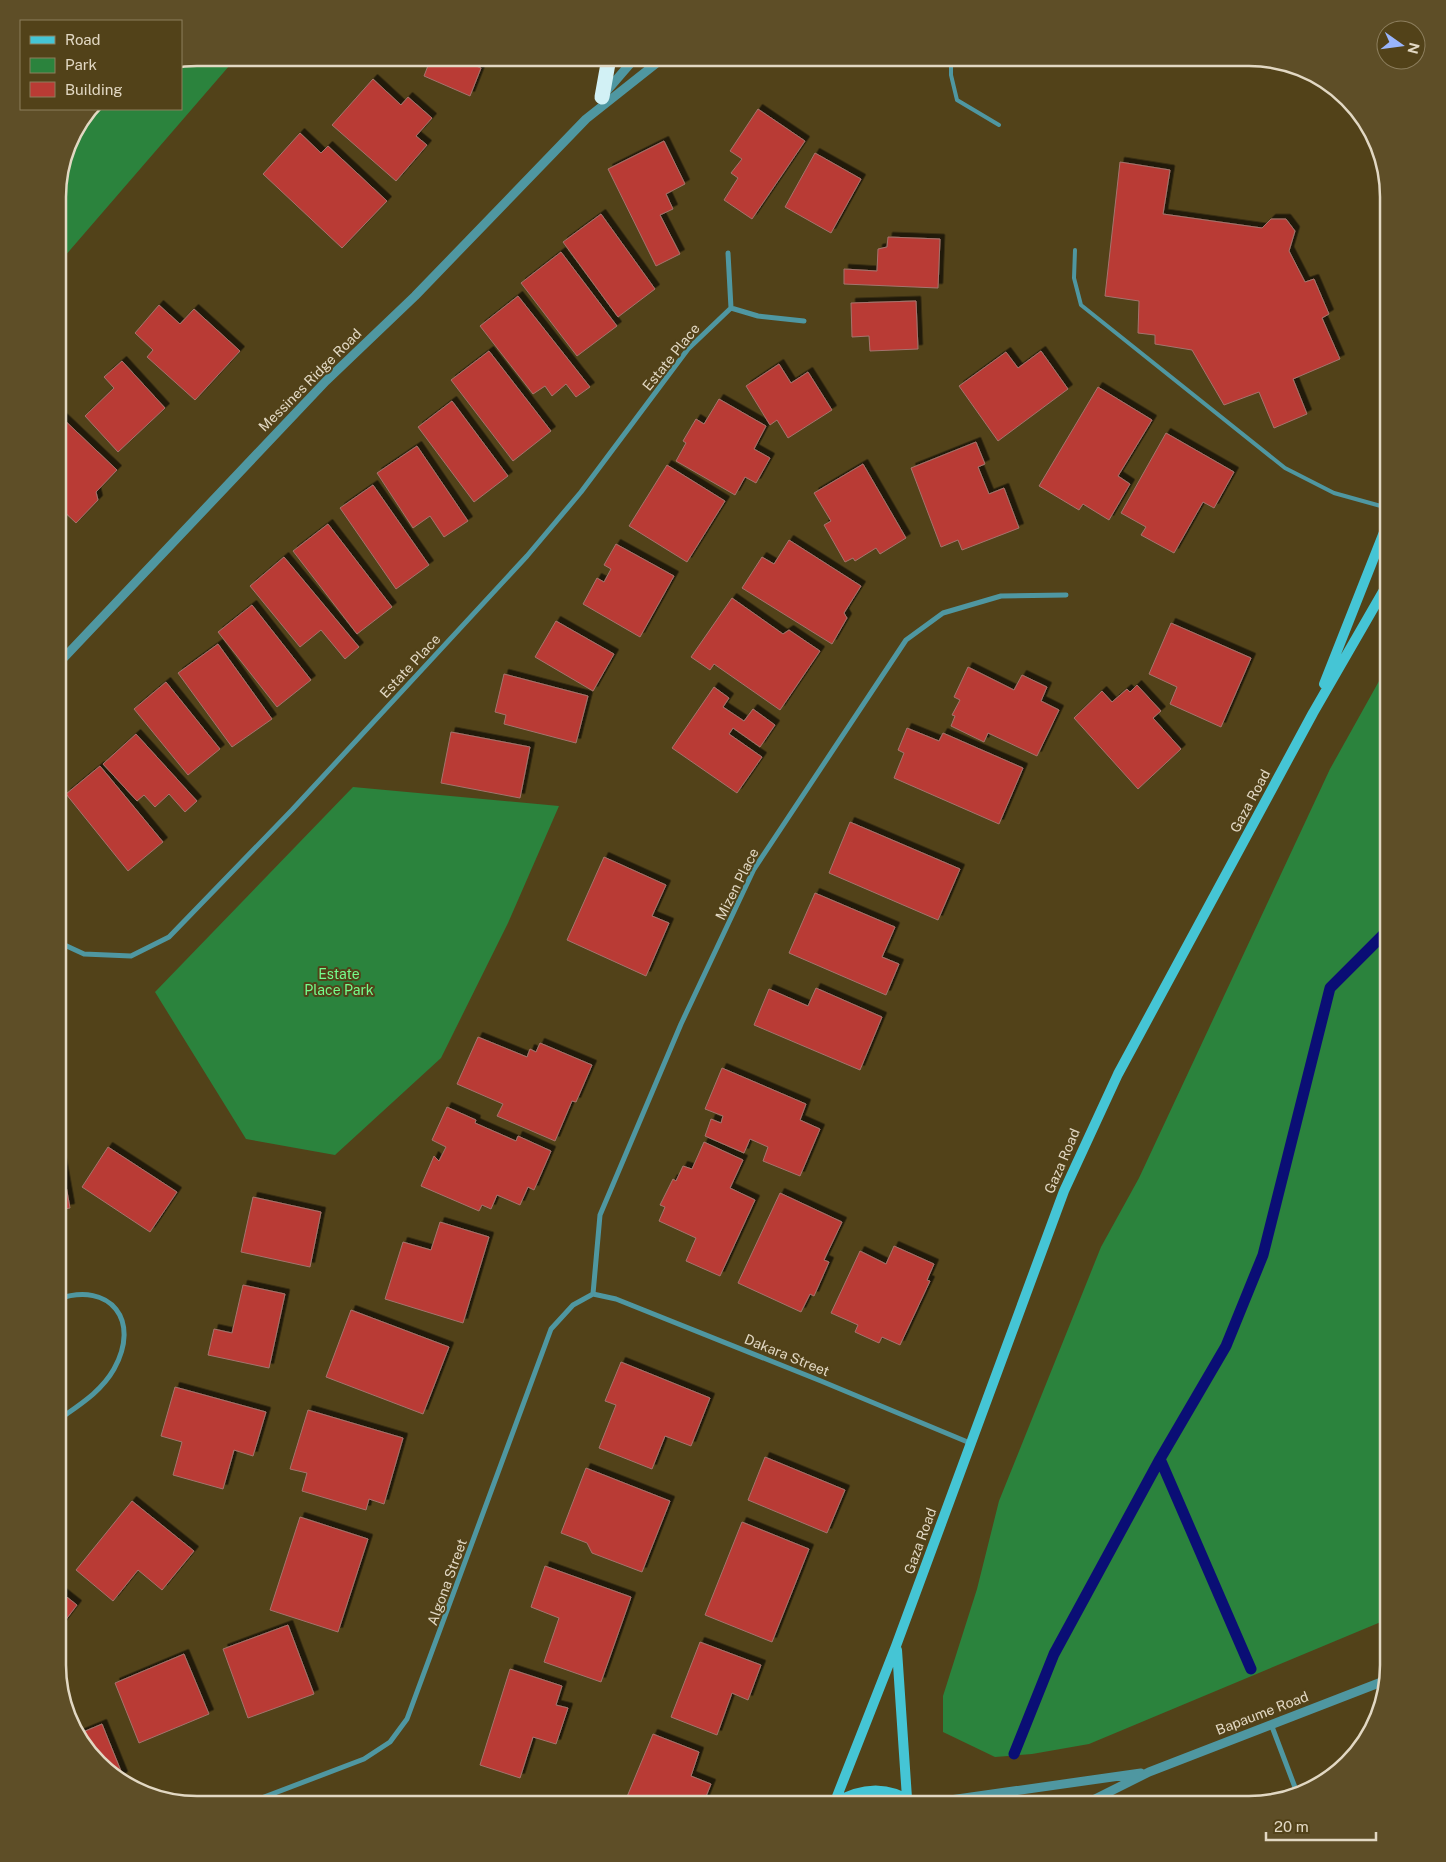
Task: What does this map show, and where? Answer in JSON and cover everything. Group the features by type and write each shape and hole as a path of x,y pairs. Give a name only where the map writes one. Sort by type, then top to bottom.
{"highway":[{"path":"602,97 607,66"}],"main road":[{"name":"Gaza Road","path":"1313,713 1380,542"},
{"name":"Gaza Road","path":"837,1796 896,1646 1064,1191 1090,1130 1118,1074 1313,713 1380,597"},
{"name":"Gaza Road","path":"896,1646 911,1796"},
{"path":"847,1796 869,1790 888,1791 900,1796"}],"street":[{"name":"Messines Ridge Road","path":"586,119 628,66"},
{"name":"Messines Ridge Road","path":"67,655 326,381 415,296 586,119 652,66"},
{"path":"728,253 731,308 758,316 804,321"},
{"name":"Estate Place","path":"66,946 84,954 131,956 169,937 299,802 527,556 582,492 688,349 731,308"},
{"name":"Mizen Place","path":"593,1294 600,1215 681,1024 754,869 906,640 943,613 1001,596 1066,594"},
{"path":"66,1297 89,1293 106,1299 118,1312 124,1335 119,1357 103,1384 80,1406 66,1415"},
{"name":"Dakara Street","path":"593,1294 625,1302 970,1443"},
{"name":"Algona Street","path":"267,1796 364,1759 390,1742 408,1719 551,1329 573,1305 593,1294"},
{"name":"Bapaume Road","path":"1101,1796 1149,1772 1379,1683"},
{"path":"1271,1724 1295,1787"},
{"name":"Bapaume Road","path":"979,1796 1149,1772"}],"lane":[{"path":"951,67 957,100 999,125"},
{"path":"1076,250 1074,278 1081,305 1286,468 1334,492 1380,506"}],"green space":[{"path":"229,66 67,254 67,180 76,147 93,118 100,110 182,110 182,67"},
{"path":"1380,679 1380,1622 1089,1744 1032,1754 995,1757 943,1732 943,1696 977,1589 999,1501 1101,1247 1139,1178 1330,769"},
{"name":"Estate Place Park","path":"353,787 559,806 508,923 441,1058 335,1155 246,1139 155,992"}],"building":[{"path":"428,66 477,66 481,68 470,96 424,76"},
{"path":"373,79 401,105 408,97 432,118 416,136 427,145 396,181 332,125"},
{"path":"758,109 805,141 752,219 724,200 738,178 731,173 742,159 730,151"},
{"path":"300,133 321,153 328,146 387,201 342,248 263,174"},
{"path":"664,141 685,184 666,194 673,209 660,215 680,254 656,266 608,169"},
{"path":"815,153 861,179 831,233 785,207"},
{"path":"1120,162 1170,170 1163,214 1262,228 1271,219 1286,219 1295,231 1289,251 1305,282 1314,279 1329,314 1322,318 1340,359 1293,379 1307,414 1274,428 1259,392 1224,405 1192,350 1155,344 1155,335 1138,333 1139,301 1105,296"},
{"path":"601,214 655,289 618,317 563,242"},
{"path":"888,237 940,239 938,288 844,284 844,269 877,271 878,249 887,247"},
{"path":"561,252 617,326 577,356 521,283"},
{"path":"518,296 590,387 576,397 566,384 552,396 545,386 533,394 480,326"},
{"path":"916,301 918,349 870,351 869,336 852,337 851,303"},
{"path":"159,305 180,324 194,309 240,351 195,400 147,357 153,350 135,333"},
{"path":"489,351 551,431 513,461 451,380"},
{"path":"1041,351 1068,389 998,441 959,386 1006,352 1018,368"},
{"path":"122,361 165,408 118,452 85,416 114,388 104,377"},
{"path":"779,364 791,383 808,372 832,410 788,438 777,420 770,425 746,386"},
{"path":"1098,387 1152,420 1118,476 1130,484 1109,520 1083,504 1079,510 1039,486"},
{"path":"719,399 766,426 754,449 770,458 756,483 745,477 735,495 676,461 686,443 683,441 696,419 704,424"},
{"path":"452,401 508,476 474,502 418,427"},
{"path":"67,422 117,470 96,492 98,500 76,523 67,514"},
{"path":"1166,433 1234,472 1214,508 1203,502 1174,553 1141,535 1146,527 1121,513"},
{"path":"976,442 985,464 978,467 989,494 1004,488 1019,528 962,550 958,540 941,547 911,468"},
{"path":"417,446 468,521 444,537 430,516 413,528 377,473"},
{"path":"863,464 906,538 880,554 876,548 855,561 853,558 845,562 824,525 831,521 814,493"},
{"path":"667,465 725,501 687,562 629,526"},
{"path":"373,485 429,565 396,589 340,508"},
{"path":"328,524 392,607 357,634 293,551"},
{"path":"789,540 861,586 844,613 847,618 832,644 742,588 762,557 774,564"},
{"path":"616,544 674,576 640,637 583,604 597,578 604,582 611,569 604,565"},
{"path":"284,557 359,647 345,659 321,630 300,647 250,586"},
{"path":"732,598 783,634 789,630 820,651 780,710 714,664 710,670 691,657"},
{"path":"252,605 311,680 277,707 218,632"},
{"path":"556,621 614,654 593,691 535,657"},
{"path":"1171,623 1251,658 1221,727 1170,704 1177,687 1149,674"},
{"path":"218,644 272,719 232,747 178,673"},
{"path":"968,667 1014,690 1022,675 1047,687 1041,701 1059,710 1037,756 988,733 984,742 951,726 955,716 952,715 960,700 954,697"},
{"path":"504,674 588,696 576,743 504,724 506,715 495,712"},
{"path":"166,682 220,749 188,775 134,709"},
{"path":"1137,685 1161,711 1153,718 1181,749 1138,789 1074,718 1102,691 1112,702 1127,689 1130,692"},
{"path":"714,687 729,698 723,707 744,721 753,709 775,725 760,747 733,728 729,734 762,757 737,793 672,748"},
{"path":"907,728 939,741 943,733 1023,768 999,824 894,778 904,753 898,750"},
{"path":"451,732 530,747 520,798 441,783"},
{"path":"136,734 197,801 185,812 169,794 155,807 144,795 137,801 103,764"},
{"path":"100,766 163,842 128,871 67,794"},
{"path":"850,822 960,869 938,920 829,873"},
{"path":"604,857 666,885 652,916 669,923 646,976 567,940"},
{"path":"815,893 895,927 882,957 899,964 886,995 789,953"},
{"path":"816,988 882,1017 860,1070 754,1025 769,989 808,1006"},
{"path":"478,1037 527,1057 530,1049 536,1052 540,1043 592,1065 576,1102 572,1101 555,1141 497,1116 503,1104 457,1084"},
{"path":"722,1068 806,1104 800,1120 820,1129 800,1176 763,1161 768,1147 750,1139 744,1153 705,1136 711,1119 721,1123 723,1116 705,1109"},
{"path":"447,1107 476,1120 475,1123 516,1141 518,1136 551,1151 534,1190 528,1187 520,1205 497,1195 491,1209 482,1205 479,1211 421,1186 434,1156 439,1161 446,1147 432,1140"},
{"path":"704,1142 743,1160 730,1188 755,1200 720,1276 686,1261 696,1238 659,1221 665,1207 660,1205 673,1179 676,1181 683,1166 692,1169"},
{"path":"108,1147 177,1192 150,1232 82,1187"},
{"path":"66,1188 70,1208 66,1209"},
{"path":"780,1193 842,1222 824,1260 829,1262 814,1296 810,1294 801,1312 738,1283"},
{"path":"253,1197 321,1212 310,1267 241,1252"},
{"path":"440,1222 489,1237 463,1323 385,1299 403,1242 431,1250"},
{"path":"894,1246 934,1264 927,1280 930,1281 900,1345 882,1337 879,1343 855,1332 858,1325 831,1313 860,1251 886,1264"},
{"path":"243,1285 285,1294 269,1368 208,1355 214,1329 232,1333"},
{"path":"351,1310 449,1347 423,1414 326,1377"},
{"path":"621,1362 710,1398 691,1446 665,1436 652,1469 599,1448 616,1405 605,1401"},
{"path":"175,1387 266,1412 253,1456 234,1450 223,1489 173,1475 182,1442 161,1436"},
{"path":"308,1410 403,1438 384,1504 369,1499 366,1510 302,1491 307,1473 290,1469"},
{"path":"765,1457 845,1490 827,1533 748,1500"},
{"path":"586,1468 670,1501 642,1572 592,1553 587,1543 561,1533"},
{"path":"132,1501 194,1551 162,1590 138,1570 113,1601 76,1570"},
{"path":"300,1517 368,1539 338,1632 270,1610"},
{"path":"742,1522 809,1549 772,1642 705,1615"},
{"path":"545,1566 631,1597 601,1682 544,1662 559,1618 531,1607"},
{"path":"66,1596 77,1605 66,1619"},
{"path":"288,1625 314,1694 248,1718 223,1649"},
{"path":"700,1642 761,1665 748,1700 732,1693 717,1735 671,1717"},
{"path":"184,1654 209,1714 139,1743 115,1683"},
{"path":"510,1669 562,1686 556,1705 568,1708 556,1744 533,1737 520,1778 480,1765"},
{"path":"102,1724 121,1771 93,1744 85,1731"},
{"path":"653,1734 699,1752 691,1776 711,1784 706,1796 627,1796"}],"waterway":[{"path":"1014,1754 1054,1654 1160,1459 1226,1346 1263,1255 1330,988 1380,938"},
{"path":"1160,1459 1251,1669"}]}
